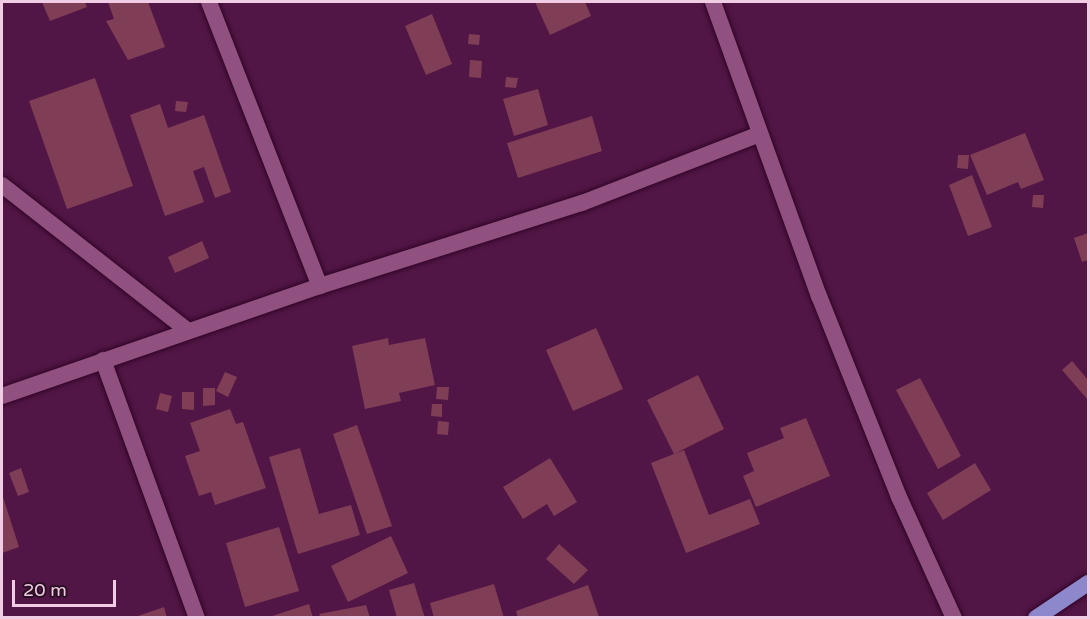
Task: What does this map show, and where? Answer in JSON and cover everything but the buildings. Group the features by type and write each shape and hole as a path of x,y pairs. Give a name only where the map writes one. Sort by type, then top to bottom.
{"highway":[{"path":"1036,618 1089,583"}],"street":[{"path":"208,2 320,286"},
{"path":"713,2 760,134 899,497 954,618"},
{"path":"2,396 320,286 582,203 760,134"},
{"path":"2,185 188,332"},
{"path":"103,360 197,618"}]}
